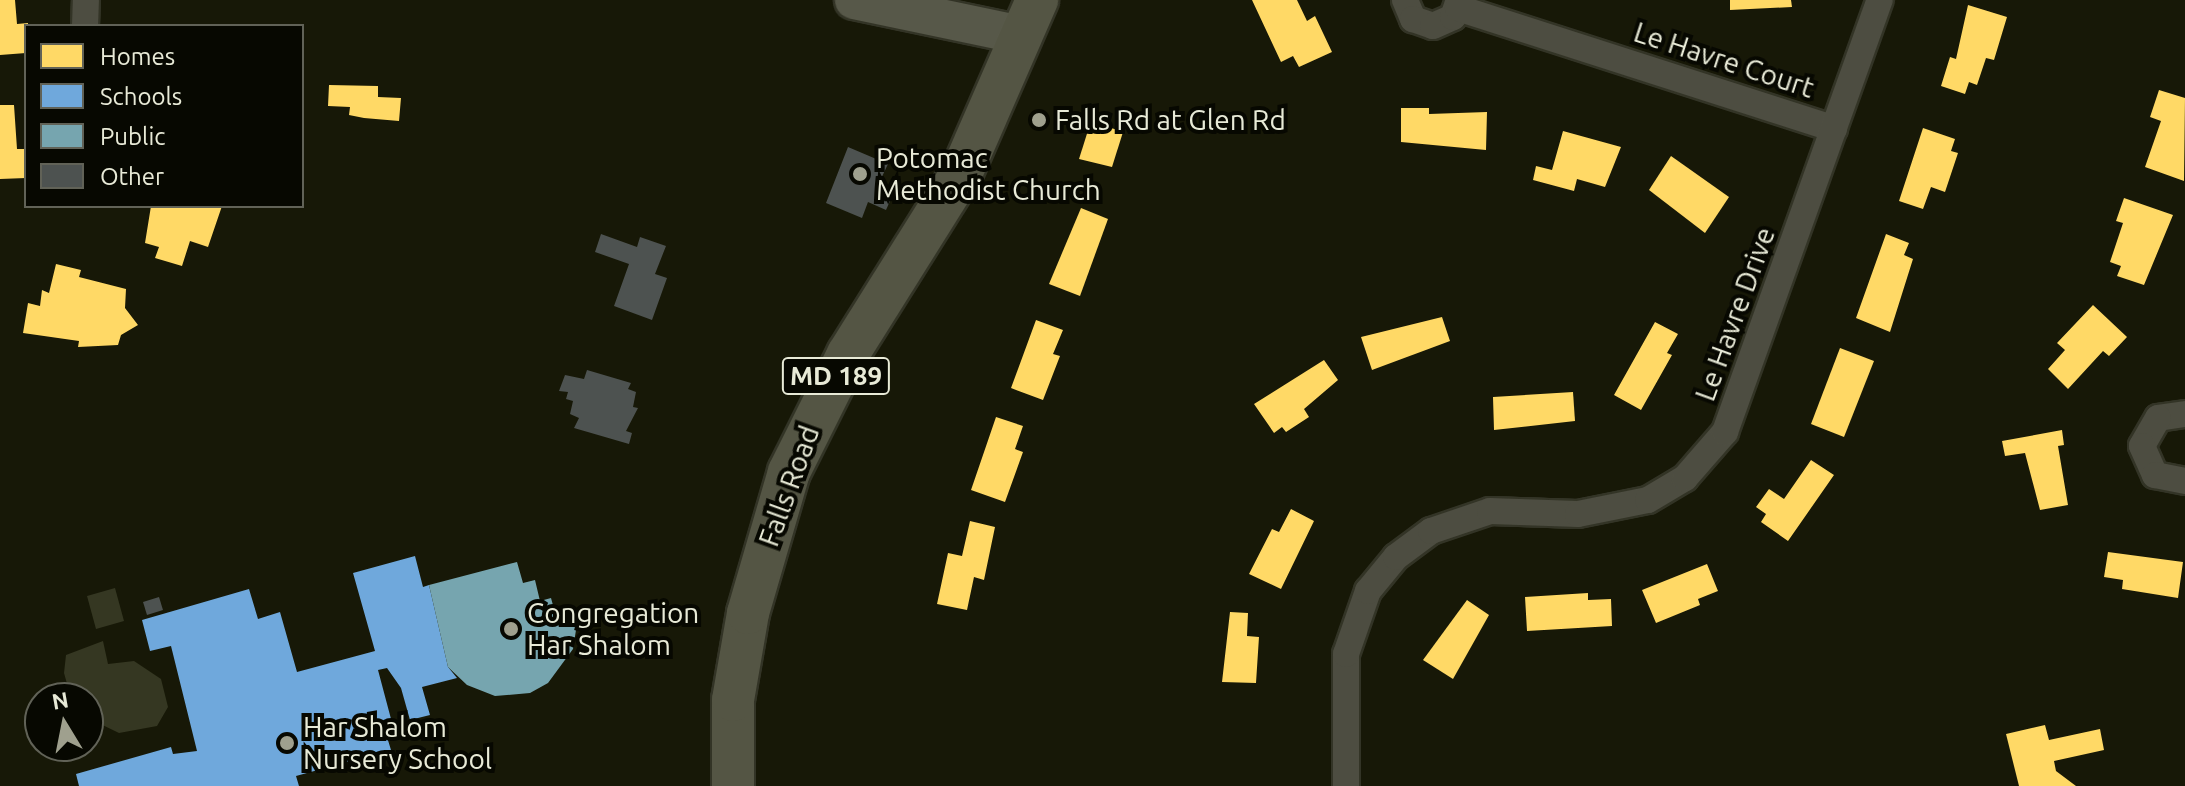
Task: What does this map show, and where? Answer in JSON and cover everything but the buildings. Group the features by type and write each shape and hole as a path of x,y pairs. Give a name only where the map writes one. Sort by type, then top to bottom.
{"main road":[{"path":"854,0 1030,18"},
{"name":"Falls Road","path":"733,786 733,700 743,642 789,472 848,354 961,174 1030,18"}],"street":[{"path":"85,24 86,0"},
{"name":"Le Havre Court","path":"1405,0 1413,19 1433,26 1453,17 1459,4 1834,129"},
{"name":"Le Havre Drive","path":"1346,786 1346,654 1359,609 1380,573 1412,542 1460,519 1519,509 1578,514 1608,511 1648,500 1698,466 1737,409 1880,0"},
{"path":"2185,414 2158,418 2142,446 2155,475 2185,481"}],"green space":[{"path":"115,588 124,621 96,629 87,596"},
{"path":"103,641 108,664 134,661 161,679 168,707 157,726 119,733 104,726 104,682 67,682 66,655"}],"place":[{"name":"Falls Rd at Glen Rd","path":"1039,120"},
{"name":"Potomac Methodist Church","path":"860,174"},
{"name":"Congregation Har Shalom","path":"511,629"},
{"name":"Har Shalom Nursery School","path":"287,743"}]}
